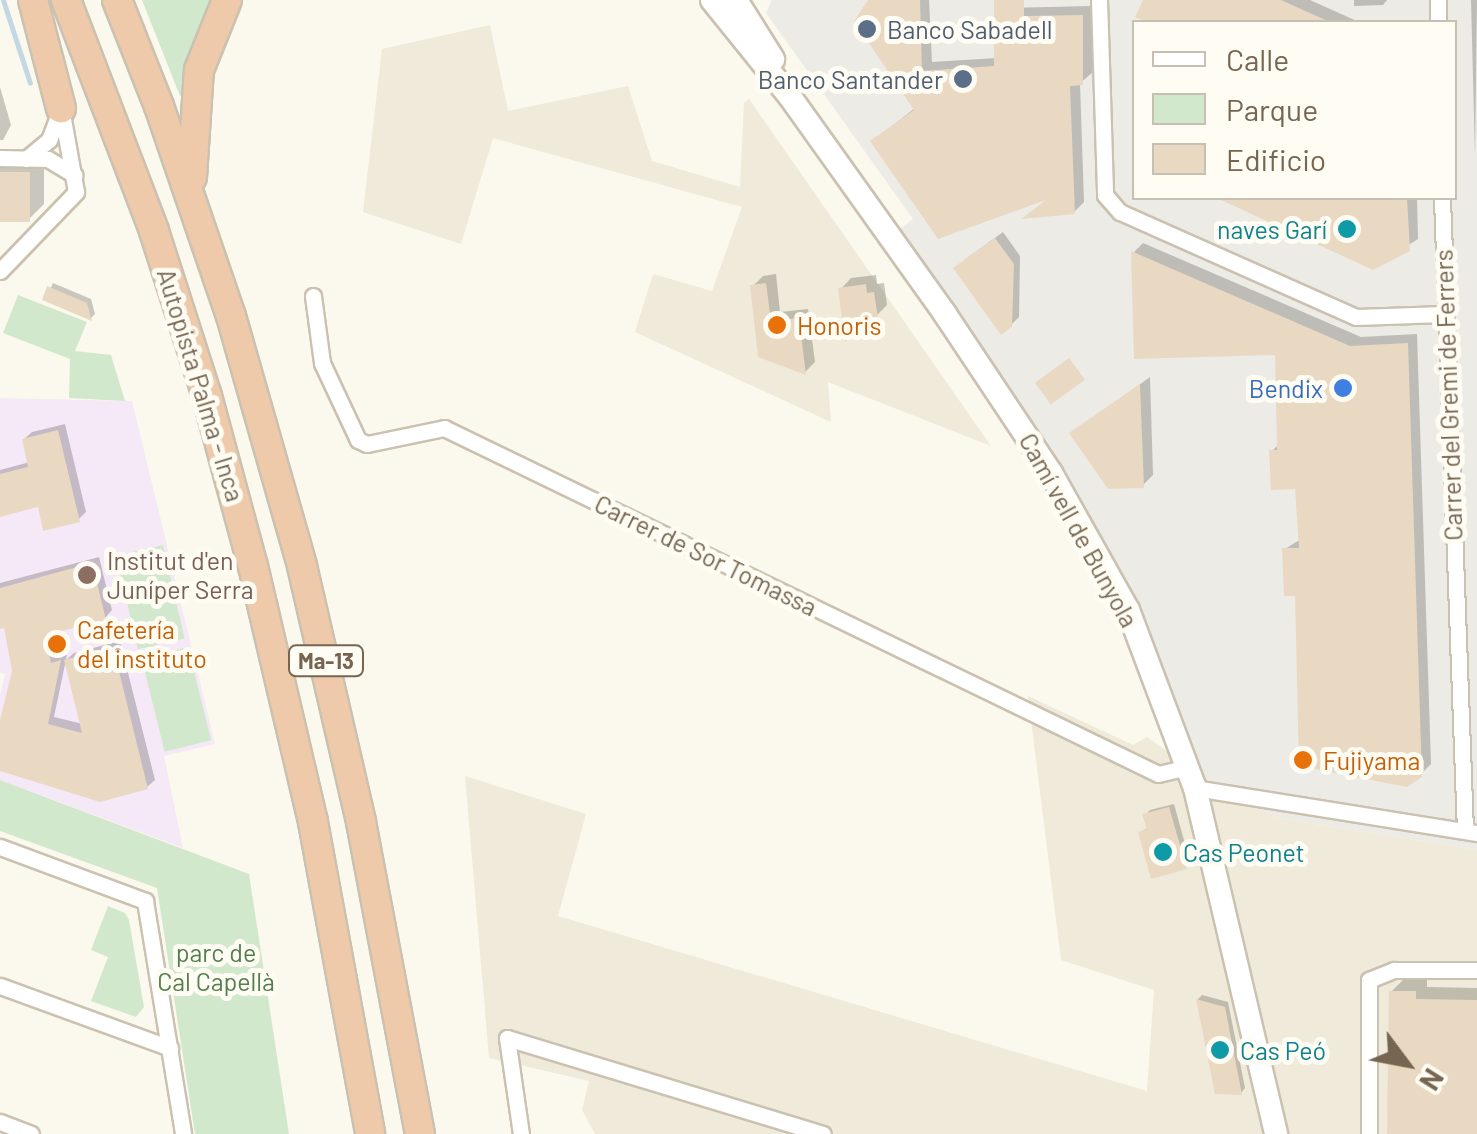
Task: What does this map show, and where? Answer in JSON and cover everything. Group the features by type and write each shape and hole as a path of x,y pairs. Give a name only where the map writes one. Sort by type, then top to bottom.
{"highway":[{"path":"33,0 61,108"},
{"name":"Autopista Palma - Inca","path":"66,0 154,231 253,566 313,822 370,1134"},
{"name":"Autopista Palma - Inca","path":"117,0 192,198 262,419 333,690 420,1134"},
{"path":"192,198 193,118 199,70 227,0"}],"main road":[{"path":"712,0 791,98"},
{"path":"736,0 769,51 791,98"},
{"name":"Camí vell de Bunyola","path":"791,98 945,314 1052,473 1128,610 1191,778 1276,1134"}],"street":[{"path":"1099,0 1105,195 1120,212 1356,317 1444,314"},
{"path":"26,158 49,140 61,108"},
{"path":"0,271 8,254 73,197 78,185 61,108"},
{"path":"0,158 57,161 74,175"},
{"name":"Carrer del Gremi de Ferrers","path":"1442,200 1444,314 1471,832"},
{"name":"Carrer de Sor Tomassa","path":"313,296 322,363 358,440 367,444 444,428 1158,774 1191,778"},
{"path":"1191,778 1471,832"},
{"path":"0,847 144,901 183,1134"},
{"path":"1369,1134 1369,980 1394,970 1477,970"},
{"path":"0,986 170,1048"},
{"path":"521,1134 507,1038 823,1134"},
{"path":"0,1122 31,1134"}],"shaded area":[{"path":"772,0 1477,0 1477,850 1278,818 1201,776 1128,609 890,237 913,219 766,13"},
{"path":"490,25 508,111 628,86 652,161 740,187 744,103 749,99 991,446 828,382 831,422 635,332 653,274 712,291 742,207 493,138 461,244 363,212 382,49"},
{"name":"Institut d'en Juníper Serra","path":"0,398 132,401 215,744 164,756 183,848 0,780 0,695 5,674 0,672"},
{"path":"1028,696 1133,745 1147,737 1201,776 1278,818 1477,850 1477,1134 595,1134 582,1110 589,1081 489,1058 465,776 586,814 558,916 1147,1091 1154,990 1061,960"}],"green space":[{"path":"142,0 216,0 186,94 180,96"},
{"path":"18,295 87,322 75,351 111,355 125,401 69,398 70,359 3,333"},
{"path":"163,545 185,639 138,649 116,556"},
{"path":"188,647 211,740 165,752 141,659"},
{"name":"parc de Cal Capellà","path":"0,780 249,874 289,1134 195,1134 157,888 0,831"},
{"path":"108,906 125,913 129,920 144,1007 136,1017 91,1001 108,957 91,950"}],"building":[{"path":"868,0 920,0 922,71 994,66 994,0 1024,0 1024,16 1083,15 1083,85 1070,86 1075,214 1021,219 1046,200 938,239 870,141 914,110 854,21"},
{"path":"1143,0 1281,0 1326,20 1142,20 1135,17"},
{"path":"0,172 30,172 30,222 0,222"},
{"name":"naves Garí","path":"1221,200 1407,200 1410,251 1373,270"},
{"path":"995,238 1014,264 1012,327 1001,335 953,268"},
{"path":"1131,251 1350,346 1408,343 1422,777 1407,787 1299,766 1295,596 1284,596 1282,548 1299,548 1295,489 1271,490 1269,450 1277,450 1275,355 1134,359"},
{"path":"766,283 771,321 799,318 806,375 758,357 750,285"},
{"path":"866,284 867,293 874,292 878,318 845,342 838,288"},
{"path":"47,286 87,303 92,321 42,300"},
{"path":"1069,358 1085,380 1051,405 1035,383"},
{"path":"1140,384 1144,488 1108,489 1069,433"},
{"path":"58,430 80,522 43,531 38,507 0,517 0,474 28,467 22,439"},
{"path":"92,563 106,620 45,635 51,663 61,660 48,724 82,733 64,660 113,647 148,789 100,802 0,771 0,720 12,671 4,628 0,629 0,588"},
{"name":"Cas Peonet","path":"1169,807 1187,869 1151,879 1138,832 1147,829 1142,814"},
{"path":"1389,991 1416,991 1416,999 1477,1000 1477,1134 1387,1134"},
{"name":"Cas Peó","path":"1196,999 1225,1007 1242,1095 1215,1094"}],"waterway":[{"path":"3,0 30,83"}],"place":[{"name":"Banco Sabadell","path":"867,29"},
{"name":"Banco Santander","path":"963,79"},
{"name":"naves Garí","path":"1347,229"},
{"name":"Honoris","path":"777,325"},
{"name":"Bendix","path":"1343,388"},
{"name":"Institut d'en Juníper Serra","path":"87,575"},
{"name":"Cafetería del instituto","path":"57,644"},
{"name":"Fujiyama","path":"1303,760"},
{"name":"Cas Peonet","path":"1163,852"},
{"name":"Cas Peó","path":"1220,1050"}]}
